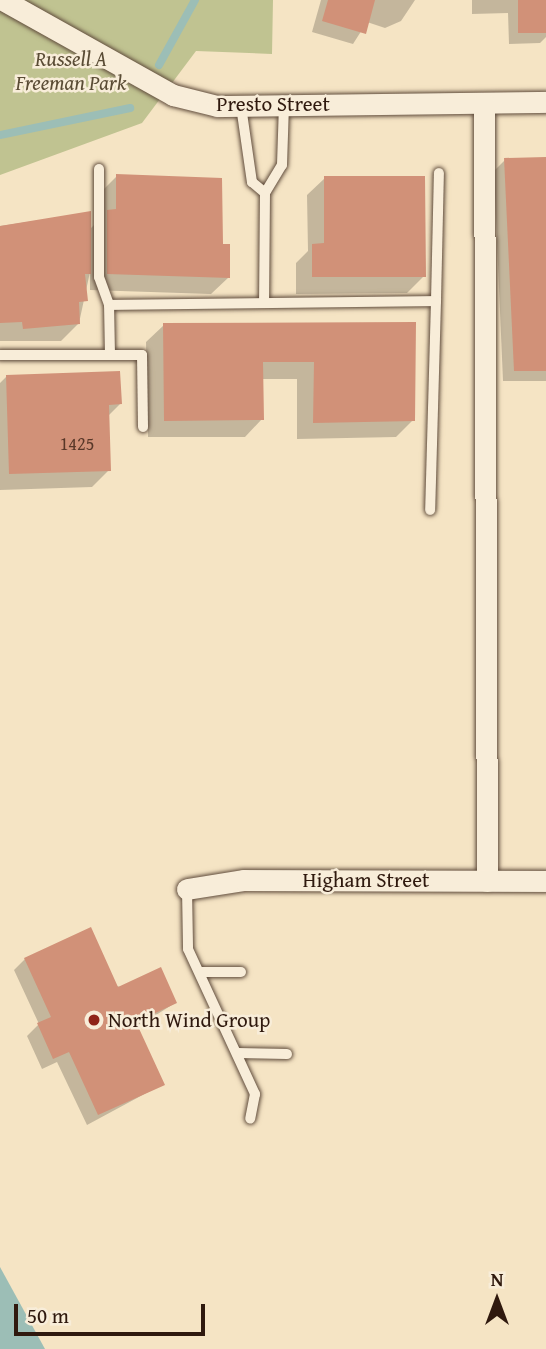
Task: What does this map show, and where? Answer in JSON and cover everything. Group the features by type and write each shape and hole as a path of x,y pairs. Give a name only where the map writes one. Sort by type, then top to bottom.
{"street":[{"name":"Presto Street","path":"3,0 173,95 241,106 546,102"},
{"path":"484,103 487,881"},
{"name":"Higham Street","path":"187,889 244,880 546,881"}],"lane":[{"path":"264,300 265,193 282,165 284,105"},
{"path":"241,106 252,181 265,193"},
{"path":"99,169 99,277 109,306 110,355"},
{"path":"430,510 439,173"},
{"path":"109,306 264,300 436,301"},
{"path":"0,355 142,355 142,427"},
{"path":"187,889 188,949 255,1094 250,1119"},
{"path":"200,972 241,972"},
{"path":"238,1053 287,1054"}],"green space":[{"name":"Russell A Freeman Park","path":"0,0 273,0 272,54 196,51 142,123 0,175"}],"water":[{"path":"0,1267 45,1349 0,1349"}],"building":[{"path":"328,0 375,0 366,34 322,21"},
{"path":"518,0 546,0 546,33 518,33"},
{"path":"546,157 546,371 514,371 504,158"},
{"path":"116,174 222,178 223,244 230,244 230,278 107,274 107,210 116,209"},
{"path":"324,176 425,176 426,277 312,277 312,244 324,243"},
{"path":"91,211 91,274 85,274 88,301 79,302 80,324 23,329 22,322 0,323 0,226"},
{"path":"416,322 415,421 313,423 314,362 263,362 264,420 164,421 163,323"},
{"path":"120,371 122,404 109,405 111,471 9,474 6,375"},
{"name":"North Wind Group","path":"91,927 118,987 161,967 177,1003 136,1022 165,1085 98,1115 69,1052 53,1059 37,1023 51,1017 24,958"}],"waterway":[{"path":"159,65 195,0"},
{"path":"0,135 130,108"}],"place":[{"name":"North Wind Group","path":"94,1020"}]}
